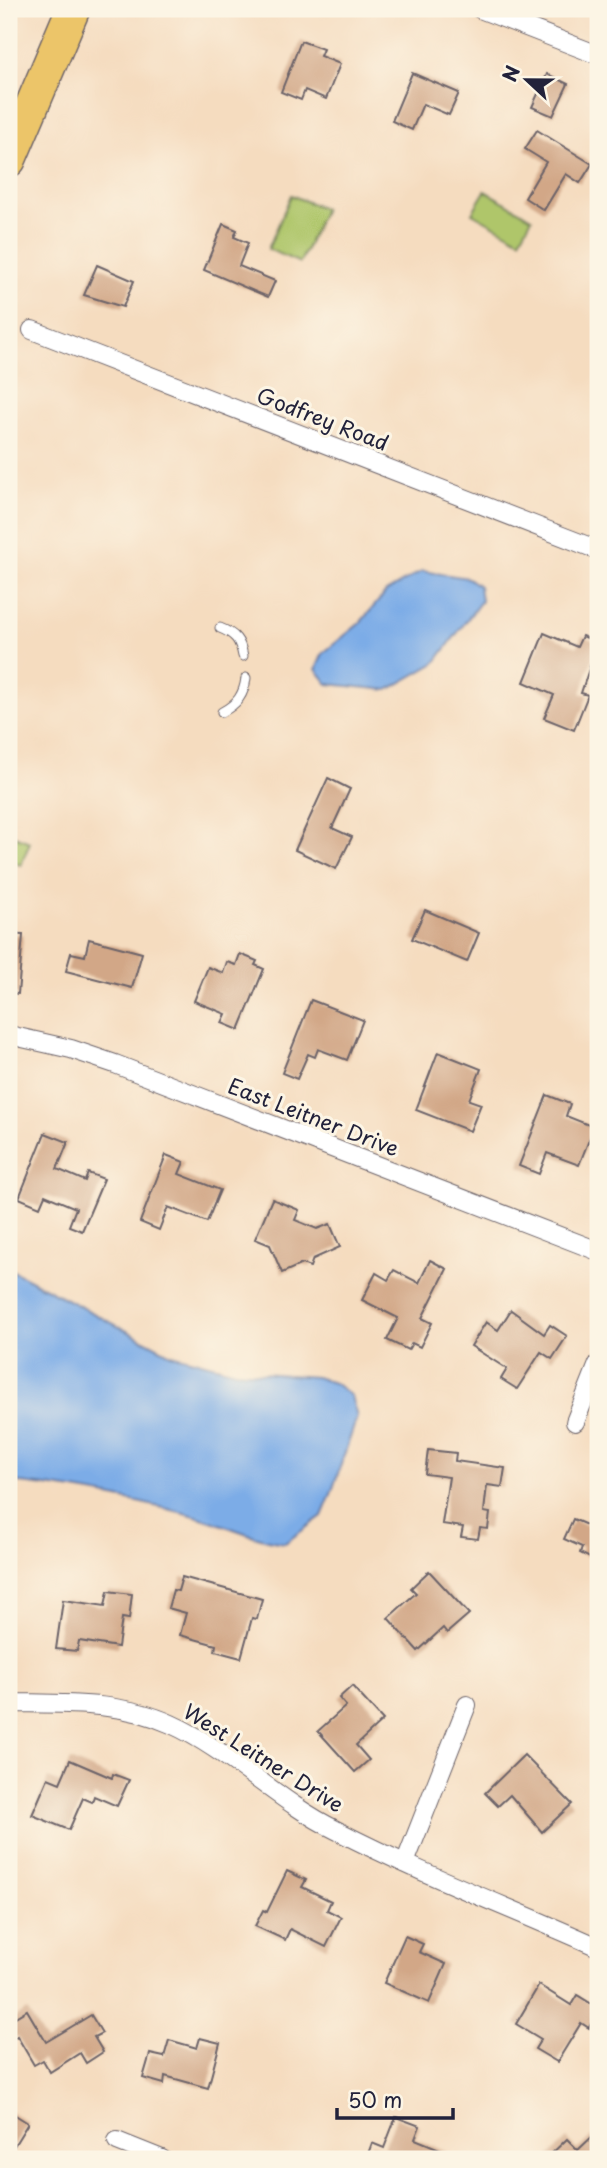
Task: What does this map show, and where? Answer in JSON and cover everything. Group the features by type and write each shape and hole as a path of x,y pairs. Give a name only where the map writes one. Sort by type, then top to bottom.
{"highway":[{"path":"9,160 72,9"}],"street":[{"path":"480,9 598,55"},
{"name":"Godfrey Road","path":"32,330 598,550"},
{"name":"East Leitner Drive","path":"9,1035 66,1048 114,1064 598,1251"},
{"path":"575,1422 598,1364"},
{"name":"West Leitner Drive","path":"9,1703 81,1704 129,1711 170,1723 210,1745 270,1791 334,1830 598,1947"},
{"path":"405,1863 467,1705"},
{"path":"117,2141 162,2159"}],"lane":[{"path":"220,628 232,633 240,641 243,656"},
{"path":"222,712 236,704 245,690 246,678"}],"green space":[{"path":"485,191 532,218 520,240 472,213"},
{"path":"291,195 324,209 300,263 268,249"},
{"path":"9,834 30,842 21,865 9,861"}],"water":[{"path":"422,571 468,578 479,586 481,601 435,663 388,690 328,684 316,669 323,653 360,623 386,592"},
{"path":"9,1269 171,1354 235,1371 316,1377 334,1383 351,1396 357,1417 322,1516 285,1543 144,1503 77,1490 9,1482"}],"building":[{"path":"301,41 323,49 320,56 340,64 326,99 305,90 301,100 281,92"},
{"path":"412,73 459,93 449,115 423,104 412,130 392,121"},
{"path":"547,74 568,84 553,116 532,107"},
{"path":"537,130 592,164 580,183 566,174 544,210 525,198 546,162 525,149"},
{"path":"223,224 237,230 234,237 248,243 239,266 275,281 268,297 204,270"},
{"path":"97,265 134,281 123,307 84,295"},
{"path":"544,633 577,647 582,636 598,642 581,693 588,695 574,730 544,718 554,695 524,682"},
{"path":"328,778 350,789 332,828 352,837 336,869 295,850"},
{"path":"425,910 479,933 467,962 412,939"},
{"path":"9,934 23,935 18,994 9,993"},
{"path":"89,939 142,953 132,988 66,971 71,953 85,956"},
{"path":"240,954 257,961 255,965 264,969 239,1030 222,1023 226,1014 194,1001 208,967 223,973 227,962 236,965"},
{"path":"311,1000 363,1020 347,1060 318,1049 315,1057 308,1054 297,1079 282,1073"},
{"path":"438,1052 481,1069 469,1100 481,1104 470,1131 416,1110"},
{"path":"547,1095 570,1104 566,1116 594,1127 579,1165 547,1153 539,1174 519,1166"},
{"path":"45,1133 68,1142 57,1169 85,1181 88,1173 104,1179 82,1231 69,1226 76,1208 45,1195 40,1207 19,1198"},
{"path":"166,1155 184,1162 179,1174 220,1190 207,1222 168,1207 159,1230 140,1222"},
{"path":"272,1199 299,1210 295,1220 317,1229 330,1224 340,1247 313,1259 310,1267 302,1264 282,1273 270,1245 255,1239"},
{"path":"430,1260 447,1269 422,1318 432,1323 420,1347 412,1343 408,1350 387,1340 398,1318 362,1300 376,1273 388,1280 394,1270 419,1283"},
{"path":"511,1310 544,1334 550,1325 567,1336 552,1359 541,1352 517,1389 501,1379 507,1369 471,1346 486,1322 498,1330"},
{"path":"428,1450 456,1453 455,1461 505,1468 502,1487 487,1485 484,1512 490,1513 488,1529 480,1528 478,1539 461,1537 463,1527 442,1524 449,1477 425,1474"},
{"path":"573,1519 598,1530 598,1562 580,1553 582,1547 564,1539"},
{"path":"429,1571 469,1614 447,1633 443,1628 418,1651 388,1618 416,1593 411,1588"},
{"path":"182,1577 262,1599 257,1619 252,1618 241,1658 215,1651 216,1645 180,1635 186,1613 168,1608 173,1590 178,1591"},
{"path":"108,1591 132,1594 129,1619 122,1618 118,1647 79,1641 77,1651 56,1649 63,1600 105,1606"},
{"path":"352,1686 383,1720 356,1745 369,1760 355,1772 318,1731 346,1706 339,1698"},
{"path":"524,1755 572,1804 542,1832 510,1795 498,1806 485,1793"},
{"path":"70,1760 112,1778 113,1774 129,1780 117,1806 94,1796 92,1802 83,1798 69,1830 32,1815 48,1778 60,1783"},
{"path":"287,1871 306,1880 302,1887 331,1901 327,1910 341,1917 326,1947 290,1929 285,1940 255,1926 263,1910 267,1912"},
{"path":"405,1936 423,1944 419,1952 446,1964 429,2003 384,1983"},
{"path":"539,1985 571,2005 577,1995 598,2008 589,2028 581,2023 557,2062 535,2049 541,2039 516,2024"},
{"path":"27,2010 46,2042 91,2015 102,2033 94,2037 103,2052 86,2063 80,2053 50,2072 43,2060 34,2065 17,2036 14,2038 9,2029 9,2021"},
{"path":"200,2038 220,2043 208,2088 165,2076 164,2084 143,2078 150,2054 164,2057 169,2040 197,2048"},
{"path":"9,2111 28,2123 9,2154"},
{"path":"396,2117 420,2126 415,2139 464,2159 366,2159 372,2143 384,2148"},
{"path":"598,2131 598,2159 546,2159 567,2139 578,2150"}]}
